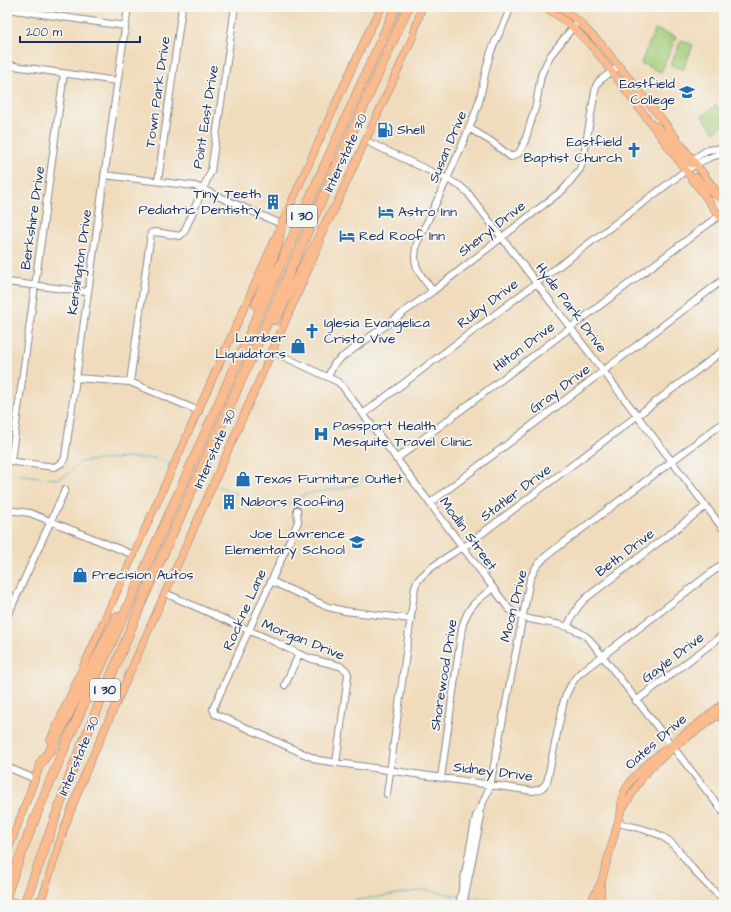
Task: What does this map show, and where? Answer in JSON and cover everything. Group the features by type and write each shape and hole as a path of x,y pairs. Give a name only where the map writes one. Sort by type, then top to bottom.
{"highway":[{"name":"I 30","path":"8,890 27,837 43,800 237,359 396,7"},
{"name":"I 30","path":"24,905 74,765 108,683 408,7"},
{"path":"243,377 333,210"},
{"path":"237,359 278,243 281,224"},
{"path":"40,764 50,749 94,661 147,564"}],"main road":[{"name":"Interstate 30","path":"7,853 40,764 368,31 382,7"},
{"name":"Interstate 30","path":"40,905 71,808 84,776 333,210 412,39 422,7"},
{"path":"542,7 551,11 573,27 589,43 685,171 722,214 724,222"},
{"path":"559,7 578,21 602,45 618,67 664,122 692,162"},
{"path":"650,123 662,130 692,162 723,200"},
{"path":"685,171 690,170 706,189 723,200"},
{"name":"Oates Drive","path":"591,905 593,897 601,883 621,811 643,777 672,747 719,712 724,703"},
{"name":"Oates Drive","path":"599,905 601,898 601,883"},
{"path":"7,900 30,905 35,903 43,894"},
{"path":"43,894 46,905"}],"street":[{"name":"Kensington Drive","path":"9,461 55,467 63,462 65,457 128,7"},
{"name":"Town Park Drive","path":"158,181 182,7"},
{"name":"Point East Drive","path":"130,382 151,233 154,232 180,236 184,232 211,171 235,7"},
{"name":"Susan Drive","path":"433,291 419,272 414,260 417,243 448,179 469,128 481,94 490,54 507,19 510,7"},
{"path":"7,8 125,26"},
{"path":"469,128 492,142 511,158 519,153 525,141 536,105 541,74 550,56 578,21"},
{"path":"7,65 117,81"},
{"name":"Sheryl Drive","path":"328,377 334,364 341,358 433,291 564,189 580,169 583,160 596,86 599,81 618,67"},
{"name":"Berkshire Drive","path":"9,461 64,73"},
{"name":"Hyde Park Drive","path":"366,141 448,179 468,193 724,530"},
{"path":"692,162 707,150 724,148"},
{"path":"692,162 724,154"},
{"name":"Ruby Drive","path":"363,414 685,171 692,162"},
{"path":"104,175 195,186 281,224"},
{"name":"Hilton Drive","path":"396,459 722,214"},
{"name":"Gray Drive","path":"430,503 724,279"},
{"path":"7,282 88,292"},
{"name":"Statler Drive","path":"387,794 417,581 463,547 475,540 724,350"},
{"name":"Modlin Street","path":"272,351 338,382 343,387 509,609 522,617 568,626 585,636 724,813"},
{"path":"76,378 130,382 199,411"},
{"name":"Moon Drive","path":"461,904 480,817 479,812 490,786 522,617 530,579 534,570 552,552 724,422"},
{"path":"7,617 65,490"},
{"name":"Beth Drive","path":"568,626 571,616 578,605 586,598 706,506"},
{"path":"7,510 30,513 134,555"},
{"name":"Rockne Lane","path":"219,717 213,712 213,709 298,522 297,510"},
{"name":"Sidney Drive","path":"219,717 318,760 490,786 532,791 538,790 544,787 547,782 564,700 574,679 580,672 724,563"},
{"path":"271,581 328,607 345,611 411,619"},
{"name":"Shorewood Drive","path":"442,778 462,628 465,616 470,607 493,588"},
{"name":"Morgan Drive","path":"165,593 299,654 318,661 340,666 346,670 348,674 336,763"},
{"name":"Gayle Drive","path":"636,701 724,634"},
{"path":"285,685 299,654"},
{"path":"719,712 724,721"},
{"path":"7,767 35,779"},
{"path":"618,823 663,836 671,843 698,876 713,891 724,899"}],"green space":[{"path":"655,29 676,37 661,72 641,63"},
{"path":"681,40 693,45 683,70 671,65"},
{"path":"716,105 724,115 724,124 714,132 702,116"}],"waterway":[{"path":"7,473 57,479 67,475 80,462 124,458 155,458 170,464"},
{"path":"218,486 271,510 275,510 309,494 353,486 368,475"},
{"path":"336,905 352,901 424,890 459,896"},
{"path":"468,897 517,905"}],"place":[{"name":"Eastfield College","path":"687,92"},
{"name":"Shell","path":"385,130"},
{"name":"Eastfield Baptist Church","path":"634,150"},
{"name":"Tiny Teeth Pediatric Dentistry","path":"273,202"},
{"name":"Astro Inn","path":"386,212"},
{"name":"Red Roof Inn","path":"347,236"},
{"name":"Iglesia Evangelica Cristo Vive","path":"312,331"},
{"name":"Lumber Liquidators","path":"298,346"},
{"name":"Passport Health Mesquite Travel Clinic","path":"321,434"},
{"name":"Texas Furniture Outlet","path":"243,479"},
{"name":"Nabors Roofing","path":"229,502"},
{"name":"Joe Lawrence Elementary School","path":"357,542"},
{"name":"Precision Autos","path":"80,575"}]}
